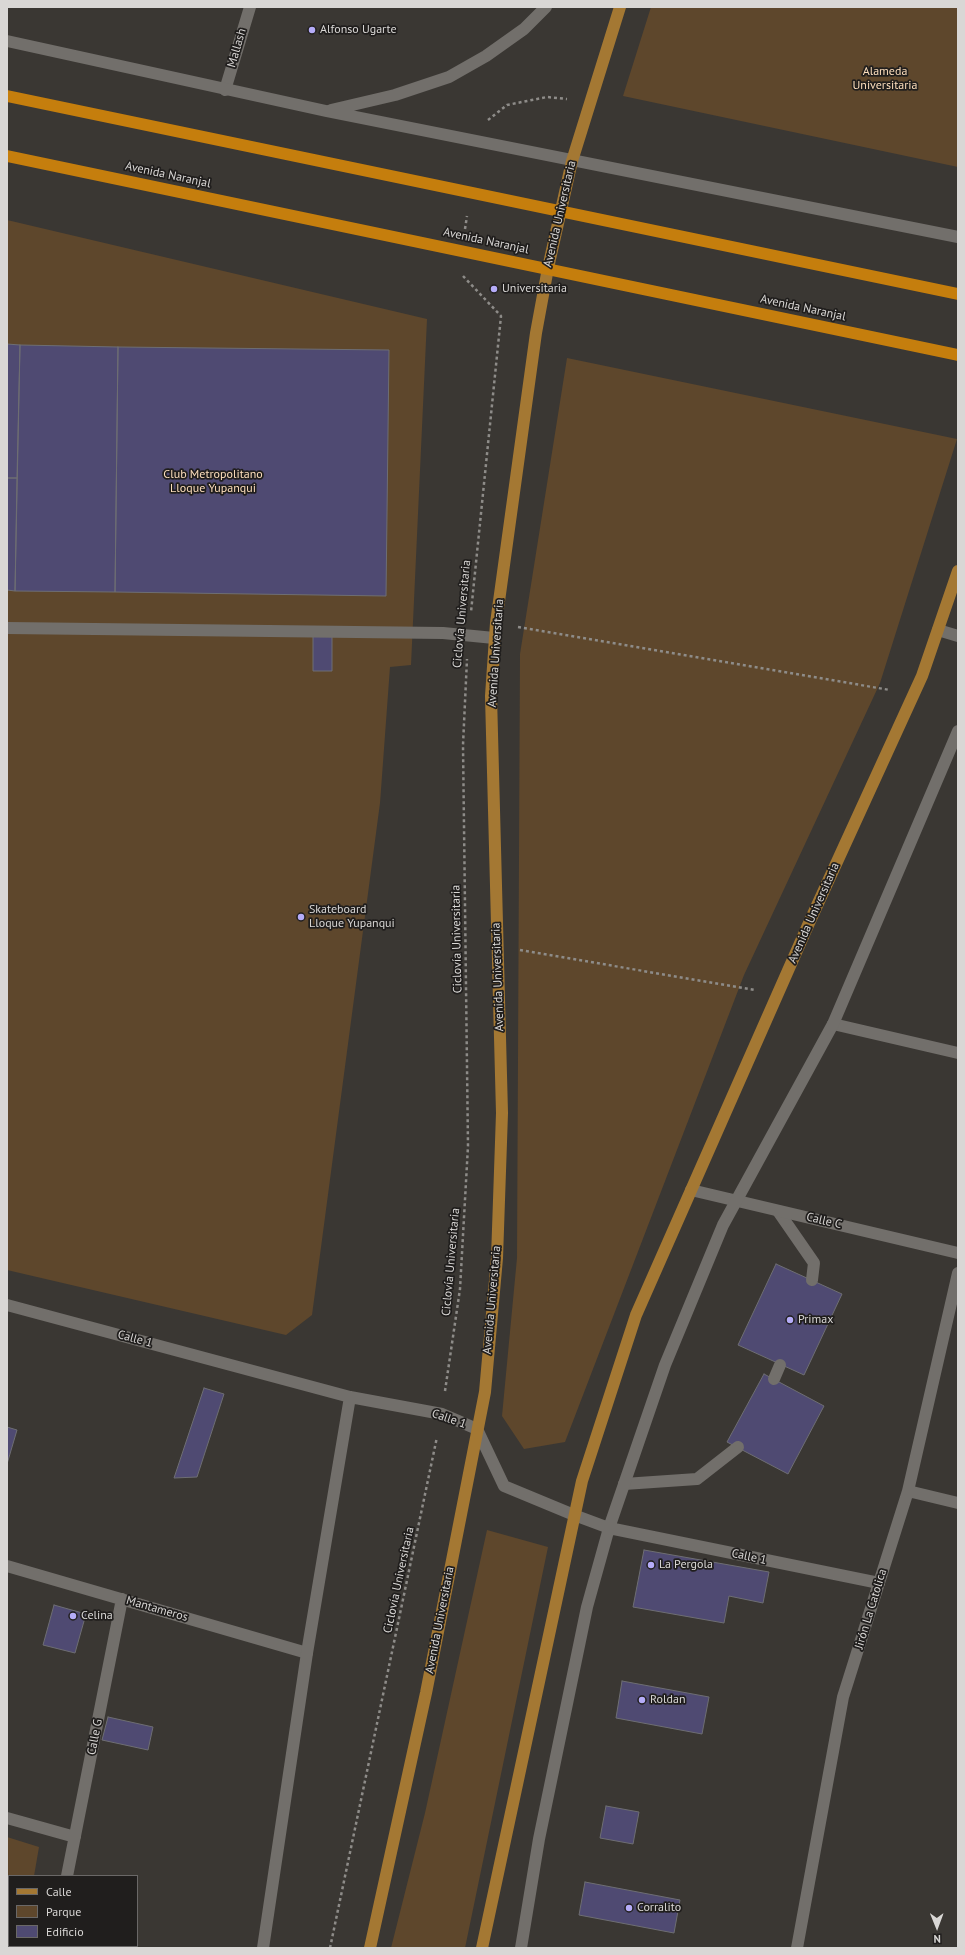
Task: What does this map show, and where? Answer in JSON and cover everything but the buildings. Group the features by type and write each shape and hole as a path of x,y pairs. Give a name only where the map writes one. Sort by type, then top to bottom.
{"highway":[{"path":"7,96 471,194 958,294"},
{"name":"Avenida Naranjal","path":"7,156 958,355"}],"main road":[{"name":"Mallash","path":"225,90 250,7"},
{"path":"326,111 395,95 449,77 486,56 524,29 546,7"},
{"name":"Avenida Universitaria","path":"370,1948 426,1693 484,1392 497,1258 502,1113 491,696 494,638 536,333 559,212 572,161 620,7"},
{"path":"7,41 326,111 958,237"},
{"name":"Avenida Universitaria","path":"482,1948 582,1481 636,1315 777,994 922,676 958,571"},
{"path":"7,628 443,633 494,638"},
{"path":"938,630 958,636"},
{"path":"521,1948 539,1839 587,1607 609,1528 665,1365 723,1225 833,1024 958,731"},
{"path":"833,1024 958,1053"},
{"name":"Calle C","path":"691,1190 958,1253"},
{"path":"778,1211 814,1263 812,1280"},
{"name":"Jirón La Catolica","path":"797,1948 844,1697 908,1491 958,1273"},
{"name":"Calle 1","path":"7,1305 350,1397 442,1414 477,1430 504,1486 574,1516 609,1528 879,1584"},
{"path":"774,1379 780,1365"},
{"path":"263,1948 306,1653 350,1397"},
{"path":"624,1484 697,1479 738,1447"},
{"path":"908,1491 958,1503"},
{"name":"Mantameros","path":"7,1566 306,1653"},
{"name":"Calle G","path":"67,1875 122,1599"},
{"path":"7,1818 75,1837"}],"path":[{"path":"479,142 486,121 507,105 547,97 567,99 569,92"},
{"name":"Ciclovía Universitaria","path":"330,1948 442,1414 460,1289 468,1146 463,745 468,635 501,316 459,272 471,194"},
{"path":"496,623 914,694"},
{"path":"498,946 777,994"}],"green space":[{"name":"Alameda Universitaria","path":"651,7 958,7 958,167 623,96"},
{"name":"Club Metropolitano Lloque Yupanqui","path":"7,220 427,319 411,665 390,667 380,803 312,1315 286,1335 7,1270"},
{"path":"567,358 957,439 880,683 744,975 565,1442 524,1449 502,1416 517,1258 520,654"},
{"path":"487,1530 548,1547 465,1948 391,1948 425,1813"},
{"path":"7,1837 39,1847 34,1875 8,1875 8,1947 22,1948 7,1948"}],"place":[{"name":"Alfonso Ugarte","path":"312,30"},
{"name":"Universitaria","path":"494,289"},
{"name":"Skateboard Lloque Yupanqui","path":"301,917"},
{"name":"Primax","path":"790,1320"},
{"name":"La Pergola","path":"651,1565"},
{"name":"Celina","path":"73,1616"},
{"name":"Roldan","path":"642,1700"},
{"name":"Corralito","path":"629,1908"}]}
